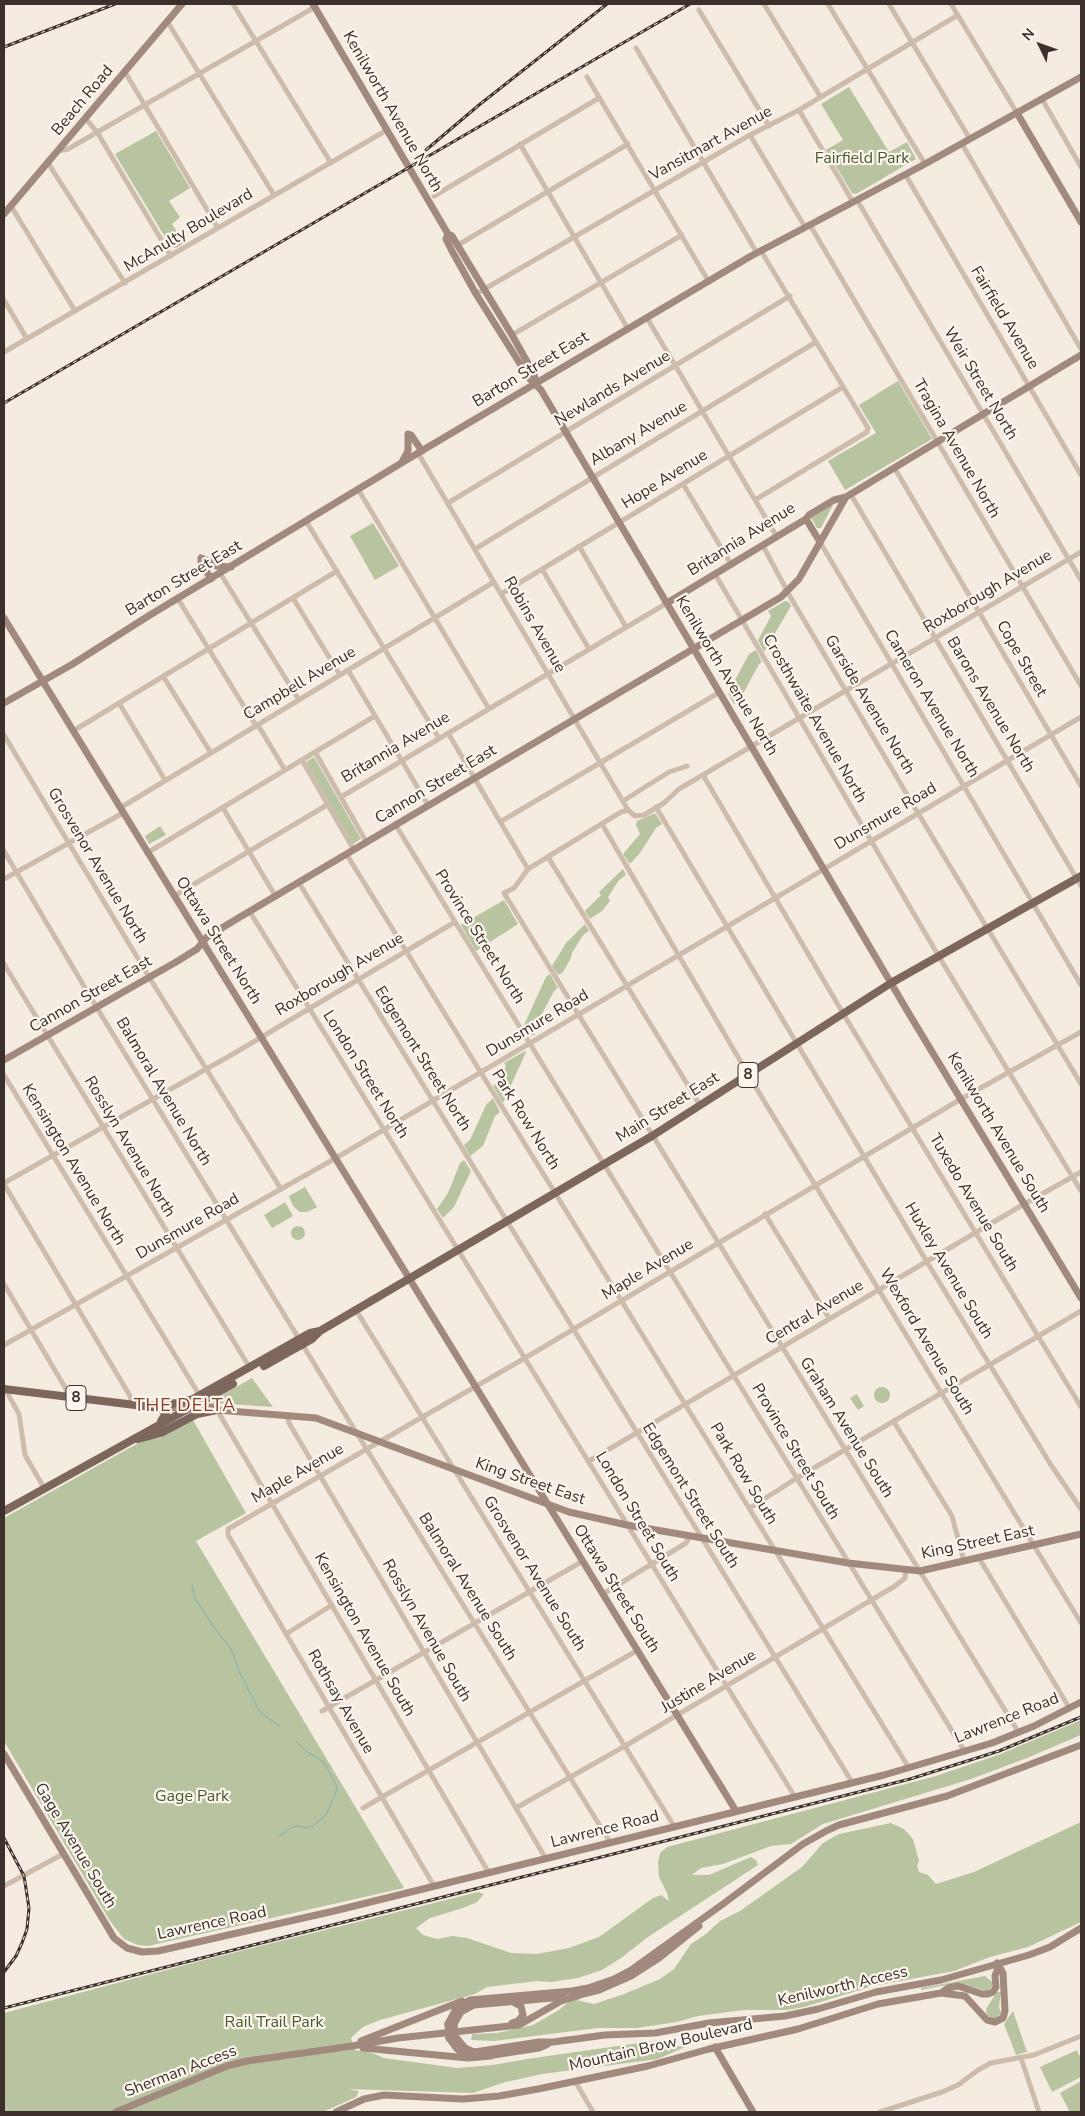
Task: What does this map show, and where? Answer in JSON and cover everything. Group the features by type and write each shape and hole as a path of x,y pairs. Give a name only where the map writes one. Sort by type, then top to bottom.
{"main road":[{"name":"Beach Road","path":"4,214 182,4"},
{"name":"Kenilworth Avenue North","path":"314,5 448,234 452,236 458,245 512,335 534,374 536,383 593,476 891,983"},
{"name":"Barton Street East","path":"4,703 42,682 358,489 759,252 962,144 1081,77"},
{"path":"1017,113 1081,222"},
{"name":"Kenilworth Avenue North","path":"448,234 446,239 452,252 476,294 529,378 536,383"},
{"name":"Britannia Avenue","path":"667,603 777,537 834,500 848,495 1081,355"},
{"path":"401,464 408,451 408,434 411,435 420,452"},
{"name":"Cannon Street East","path":"4,1060 197,949 207,937 788,592 799,579 848,495"},
{"name":"Cameron Avenue North","path":"806,519 820,542"},
{"path":"211,579 201,562 201,558 218,566 231,567"},
{"name":"Ottawa Street North","path":"4,618 409,1279"},
{"name":"Main Street East","path":"4,1511 192,1407 301,1342 310,1334 320,1331 508,1222 652,1136 843,1013 938,955 1033,903 1080,880"},
{"name":"Kenilworth Avenue South","path":"891,983 1081,1298"},
{"name":"Ottawa Street South","path":"409,1279 736,1811"},
{"name":"Main Street East","path":"148,1406 185,1402 200,1396 301,1342"},
{"name":"King Street East","path":"4,1388 160,1408 212,1407 217,1410 316,1418 569,1512 627,1525 848,1563 920,1571 1081,1534"},
{"path":"150,1430 166,1415 160,1408"},
{"path":"120,1446 161,1433 197,1414 217,1410"},
{"name":"Lawrence Road","path":"127,1948 142,1952 158,1951 301,1919 909,1768 965,1752 1019,1733 1081,1702"},
{"path":"349,2046 439,2008 470,2000 572,1991 600,1984 631,1970 803,1844 839,1826 947,1796 1081,1745"},
{"name":"Gage Avenue South","path":"4,1754 114,1938 127,1948"},
{"path":"349,2046 406,2037 519,2025 561,2001 618,1984 640,1971 679,1942 723,1904"},
{"name":"Kenilworth Access","path":"452,2037 461,2046 474,2052 539,2042 605,2035 655,2033 708,2023 785,2016 818,2009 876,1992 941,1980 997,1965 1050,1947 1081,1928"},
{"name":"Mountain Brow Boulevard","path":"941,1993 948,1988 958,1986 982,1994 992,1992 996,1987 997,1965"},
{"name":"Mountain Brow Boulevard","path":"336,2112 364,2100 384,2095 438,2099 499,2096 648,2066 798,2029 878,2004 941,1993 965,1996 988,2020 998,2022 1003,2018 1005,2011 1003,1973 997,1965"},
{"path":"978,1969 995,1976"},
{"path":"451,2024 460,2012 469,2006 578,1996"},
{"path":"452,2037 451,2024 457,2007 470,2000"},
{"path":"364,2040 413,2032 518,2021 523,2015 523,2010 520,2005 512,2002"},
{"name":"Kenilworth Access","path":"452,2037 454,2047 465,2055 491,2056 539,2048 553,2042"},
{"path":"349,2046 468,2058 491,2056"},
{"name":"Sherman Access","path":"116,2112 227,2066 266,2058 349,2046"},
{"path":"715,2048 753,2112"}],"street":[{"path":"233,4 331,162"},
{"path":"764,4 820,96"},
{"path":"828,4 925,164"},
{"path":"889,4 970,139"},
{"path":"951,4 1017,113"},
{"path":"58,151 68,149 314,5"},
{"path":"699,10 769,126"},
{"name":"Vansitmart Avenue","path":"476,294 750,135 798,110 958,15"},
{"path":"167,22 274,195"},
{"path":"636,48 703,162 759,252 790,296 868,428 867,432 755,500"},
{"path":"125,72 218,228"},
{"path":"587,77 709,282"},
{"path":"434,196 599,98"},
{"path":"1042,99 1081,167"},
{"name":"Weir Street North","path":"798,110 855,201 1081,580"},
{"path":"85,118 97,132 171,256"},
{"name":"McAnulty Boulevard","path":"4,352 386,130"},
{"name":"Tragina Avenue North","path":"750,135 807,226 1081,686"},
{"path":"520,144 628,329"},
{"path":"458,245 628,144"},
{"path":"962,144 1081,348"},
{"path":"48,163 125,283"},
{"name":"Fairfield Avenue","path":"905,174 1081,474"},
{"path":"11,206 75,311"},
{"path":"512,335 682,235"},
{"name":"Newlands Avenue","path":"448,503 790,296"},
{"path":"4,300 27,339"},
{"path":"647,318 777,537"},
{"name":"Albany Avenue","path":"475,549 816,342"},
{"name":"Hope Avenue","path":"501,594 843,387"},
{"name":"Robins Avenue","path":"420,452 628,810"},
{"name":"Cope Street","path":"894,467 1081,786"},
{"path":"683,484 731,564"},
{"path":"358,489 490,709"},
{"name":"Barons Avenue North","path":"848,495 936,638 1080,880"},
{"path":"306,521 439,738"},
{"name":"Cameron Avenue North","path":"820,542 1081,985"},
{"path":"579,546 626,627"},
{"name":"Garside Avenue North","path":"762,546 918,813 1081,1084"},
{"name":"Roxborough Avenue","path":"628,810 633,815 641,816 664,803 679,788 800,719 1081,552"},
{"path":"542,569 589,649"},
{"path":"73,731 337,571"},
{"path":"220,573 299,700"},
{"name":"Crosthwaite Avenue North","path":"715,574 938,955 1081,1190"},
{"name":"Campbell Avenue","path":"4,879 68,843 166,780 494,582"},
{"path":"293,598 340,674"},
{"path":"178,599 286,770"},
{"name":"Britannia Avenue","path":"341,797 667,603"},
{"path":"348,670 428,805"},
{"path":"163,676 211,753"},
{"path":"500,822 720,692"},
{"path":"119,704 166,780"},
{"path":"148,853 375,716"},
{"name":"Dunsmure Road","path":"4,1346 384,1130 1081,717"},
{"path":"448,733 528,868 628,810"},
{"name":"Grosvenor Avenue North","path":"4,735 149,977 280,1189"},
{"path":"315,752 367,843"},
{"path":"302,760 354,850"},
{"path":"623,800 669,772 686,766"},
{"name":"Tuxedo Avenue South","path":"703,775 843,1013 1081,1407"},
{"path":"174,896 328,805"},
{"name":"Huxley Avenue South","path":"656,807 927,1262 1050,1465 1081,1509"},
{"path":"223,808 276,897"},
{"name":"Province Street North","path":"395,824 604,1164"},
{"name":"Wexford Avenue South","path":"602,824 748,1074 1081,1623"},
{"name":"Balmoral Avenue North","path":"4,851 152,1099 301,1342"},
{"name":"Park Row North","path":"347,855 556,1193"},
{"path":"548,856 700,1105"},
{"name":"Graham Avenue South","path":"528,868 514,888 504,893 1019,1733"},
{"name":"Edgemont Street North","path":"299,883 508,1222"},
{"name":"London Street North","path":"250,912 459,1250"},
{"name":"Roxborough Avenue","path":"4,1183 206,1069 455,922"},
{"name":"Rosslyn Avenue North","path":"4,964 102,1128 250,1368"},
{"name":"Maple Avenue","path":"228,1530 525,1358 717,1242 961,1099 1081,1032"},
{"name":"Kensington Avenue North","path":"4,1075 200,1396"},
{"name":"Province Street South","path":"604,1164 965,1752"},
{"name":"Central Avenue","path":"588,1460 686,1405 829,1318 1081,1172"},
{"path":"4,1183 130,1396 132,1405"},
{"name":"Park Row South","path":"556,1193 909,1768"},
{"path":"765,1214 829,1318"},
{"name":"Edgemont Street South","path":"508,1222 774,1658 852,1782"},
{"name":"London Street South","path":"459,1250 795,1797"},
{"path":"4,1284 66,1390 67,1397"},
{"name":"Grosvenor Avenue South","path":"356,1310 674,1826"},
{"path":"750,1508 941,1392 1081,1311"},
{"name":"Balmoral Avenue South","path":"301,1342 610,1842"},
{"path":"4,1388 19,1414 25,1455 44,1488"},
{"name":"Kensington Avenue South","path":"217,1410 489,1873"},
{"name":"Rosslyn Avenue South","path":"288,1415 289,1423 546,1859"},
{"path":"894,1422 952,1516 964,1561"},
{"name":"Rothsay Avenue","path":"228,1530 228,1535 434,1886"},
{"path":"603,1594 686,1544 690,1536"},
{"path":"979,1558 1070,1709"},
{"path":"322,1711 583,1561"},
{"name":"Justine Avenue","path":"516,1808 678,1715 900,1583 905,1578 906,1570"},
{"path":"286,1634 332,1605"},
{"path":"363,1808 638,1650"},
{"path":"4,1886 64,1854"},
{"path":"880,2112 958,2085 978,2070 992,2063 1022,2058 1081,2036"},
{"path":"1022,2058 1039,2112"},
{"path":"575,2080 593,2112"}],"green space":[{"name":"Fairfield Park","path":"849,87 889,152 907,142 916,159 856,194 852,193 826,150 843,140 821,104"},
{"path":"156,131 190,188 169,201 180,217 172,224 184,243 176,248 171,247 115,154"},
{"path":"898,381 932,439 845,490 828,461 876,433 859,405"},
{"path":"832,505 821,528 817,528 811,517"},
{"path":"373,523 399,566 375,580 350,536"},
{"path":"785,601 789,602 791,606 764,652 758,640 771,616 768,611"},
{"path":"756,650 762,662 759,664 739,701 734,704 728,693 749,654"},
{"path":"314,757 361,839 353,844 306,762"},
{"path":"656,814 662,824 656,828 640,853 629,863 623,854 640,834 636,825 637,821"},
{"path":"160,826 166,835 149,844 145,836"},
{"path":"623,869 626,875 619,880 608,897 610,901 602,911 590,919 585,911 601,895 599,892"},
{"path":"504,900 518,924 476,951 461,925"},
{"path":"585,924 589,931 583,935 563,972 558,975 552,966 566,943"},
{"path":"550,974 558,988 554,991 534,1029 535,1035 528,1036 523,1027 546,977"},
{"path":"525,1051 503,1103 493,1086 497,1083 506,1066 504,1063"},
{"path":"493,1098 500,1112 495,1116 483,1146 470,1156 464,1145 470,1140 486,1105"},
{"path":"464,1160 471,1171 454,1207 443,1218 437,1209 448,1193 460,1163"},
{"path":"305,1187 317,1207 307,1212 300,1212 293,1206 289,1196"},
{"path":"285,1202 293,1216 272,1228 264,1215"},
{"path":"295,1226 301,1226 305,1233 301,1240 295,1240 291,1236 291,1230"},
{"path":"252,1378 273,1407 213,1403 212,1401"},
{"path":"882,1387 888,1389 890,1395 888,1401 882,1403 876,1401 874,1395 876,1389"},
{"path":"857,1394 864,1406 858,1410 850,1398"},
{"name":"Gage Park","path":"193,1420 246,1513 196,1541 404,1888 148,1946 138,1945 124,1939 110,1921 4,1741 4,1518 142,1441 160,1438"},
{"name":"Rail Trail Park","path":"1081,1720 1081,1735 1027,1758 971,1779 823,1824 791,1844 771,1846 723,1864 701,1868 692,1875 709,1875 751,1857 756,1860 758,1865 648,1937 602,1970 578,1978 552,1982 537,1981 487,1987 475,1994 380,2020 363,2027 351,2038 355,2050 372,2053 384,2058 457,2068 493,2065 660,2040 663,2044 685,2047 658,2059 542,2074 502,2083 473,2093 348,2089 359,2091 356,2097 323,2112 4,2112 4,2013 196,1962 478,1892 484,1894 477,1902 430,1918 416,1928 423,1935 437,1939 452,1936 467,1938 511,1953 537,1954 569,1948 599,1937 653,1898 661,1895 669,1901 659,1877 658,1862 660,1853 667,1847 936,1776 998,1755"},
{"path":"1081,1822 1081,1922 1028,1947 990,1957 954,1971 873,1986 804,2007 787,2010 744,2010 698,2016 677,2022 637,2028 598,2028 494,2041 471,2040 472,2034 497,2033 533,2025 559,2010 572,1999 594,2004 660,1979 674,1969 691,1944 720,1921 740,1911 802,1867 823,1843 839,1834 891,1823 904,1829 913,1839 919,1861 917,1866 919,1872 928,1875 936,1884 974,1872"},
{"path":"985,1976 992,1982 992,1987 987,1991 956,1983 921,1990 921,1988"},
{"path":"997,1992 1001,1992 999,2006 1001,2013 993,2019 987,2015 986,2009"},
{"path":"1013,2011 1027,2052 1016,2055 1004,2024"},
{"path":"1077,2050 1081,2059 1081,2077 1052,2092 1040,2067"},
{"path":"1081,2081 1081,2112 1070,2112 1060,2093"}],"waterway":[{"path":"192,1585 195,1598 231,1649 239,1671 256,1705 261,1713 280,1726"},
{"path":"279,1836 292,1827 300,1826 306,1828 313,1826 326,1815 337,1787 324,1762 306,1751 296,1741"}],"railway":[{"path":"4,47 115,4"},
{"path":"426,150 479,105 607,4"},
{"path":"4,403 690,4"},
{"path":"4,2008 910,1779 999,1751 1081,1717"},
{"path":"4,1838 24,1876 29,1908 27,1929 22,1943 16,1956 4,1972"}],"district":[{"name":"THE DELTA","path":"185,1407"}]}
